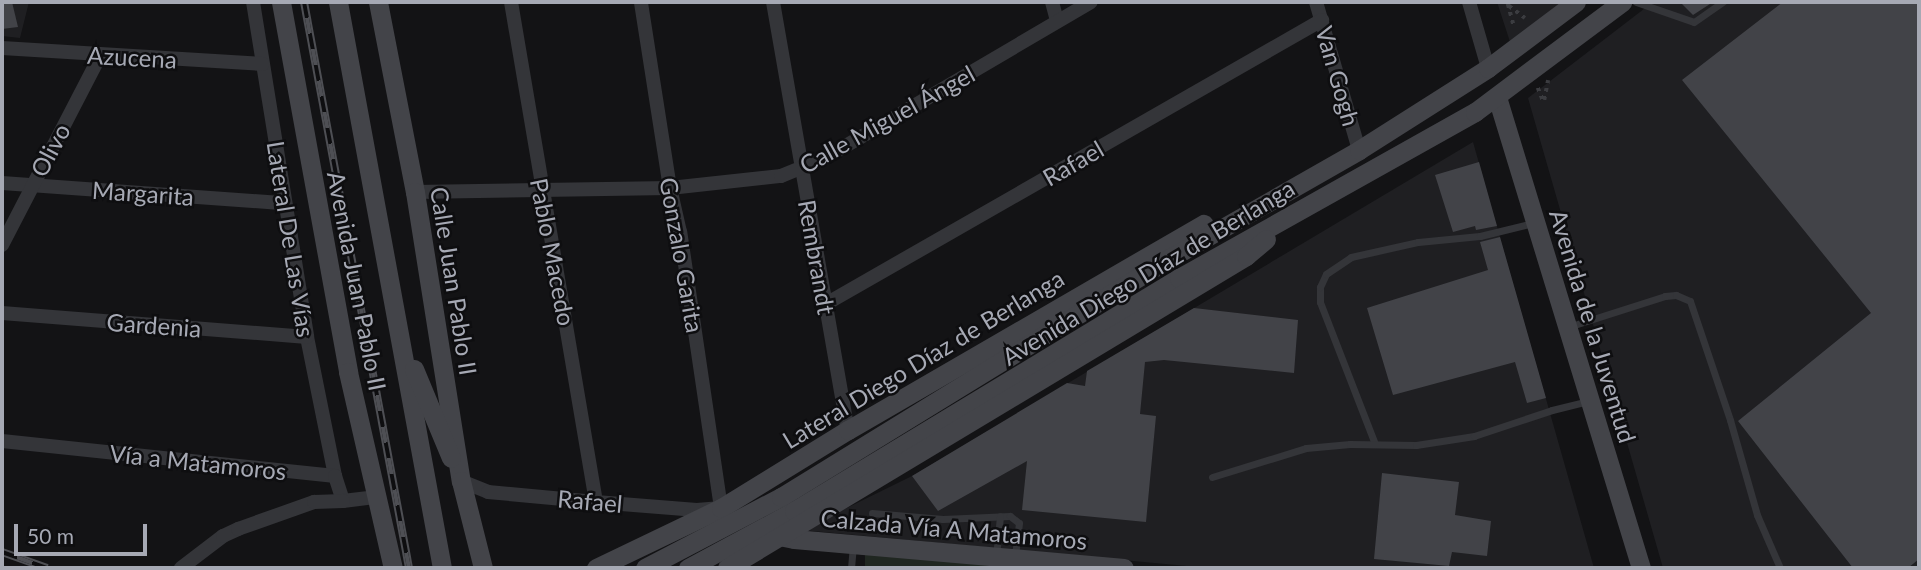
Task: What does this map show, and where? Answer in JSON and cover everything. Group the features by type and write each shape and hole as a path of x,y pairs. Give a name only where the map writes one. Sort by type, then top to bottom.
{"main road":[{"name":"Avenida Juan Pablo II","path":"281,2 348,372 393,568"},
{"name":"Avenida Juan Pablo II","path":"338,2 442,568"},
{"name":"Calle Juan Pablo II","path":"379,2 415,192 461,481 483,568"},
{"name":"Avenida Diego Díaz de Berlanga","path":"645,568 781,497 1170,258 1359,149 1488,68 1576,2"},
{"name":"Avenida Diego Díaz de Berlanga","path":"688,568 794,512 1179,278 1497,97 1622,2"},
{"name":"Avenida de la Juventud","path":"1497,97 1641,568"},
{"name":"Lateral Diego Díaz de Berlanga","path":"596,568 721,508 848,430 1163,246 1238,208 1277,197"},
{"path":"742,565 780,536 1246,256 1284,219"},
{"path":"404,351 418,376 461,481"},
{"path":"792,466 791,483 794,492 807,504 824,510"},
{"path":"721,508 726,539 742,565"},
{"name":"Calzada Vía A Matamoros","path":"721,508 739,522 780,536 853,545 1124,568"},
{"path":"739,522 747,540 742,565"},
{"path":"649,543 663,568"}],"street":[{"name":"Lateral De Las Vías","path":"253,2 307,337 335,476"},
{"name":"Pablo Macedo","path":"510,2 540,188 576,372 596,502"},
{"name":"Gonzalo Garita","path":"642,2 721,508"},
{"name":"Rembrandt","path":"773,2 848,430"},
{"path":"1052,2 1058,21"},
{"name":"Calle Miguel Ángel","path":"415,192 670,188 772,177 802,169 1090,2"},
{"name":"Van Gogh","path":"1317,2 1359,149"},
{"path":"1469,2 1488,68"},
{"name":"Rafael","path":"824,305 1322,20"},
{"name":"Azucena","path":"2,48 263,64"},
{"name":"Olivo","path":"2,245 100,56"},
{"name":"Margarita","path":"2,183 284,202"},
{"name":"Gardenia","path":"2,313 307,337"},
{"name":"Vía a Matamoros","path":"2,441 335,476"},
{"path":"335,476 343,501"},
{"name":"Rafael","path":"461,481 488,492 697,510 721,508"},
{"path":"181,568 223,536 237,529 314,502 375,497"}],"lane":[{"path":"1636,2 1694,22 1723,2"},
{"path":"1375,444 1320,302 1320,287 1326,274 1351,257 1418,242 1480,236 1535,222"},
{"path":"1568,327 1665,296 1676,295 1690,301 1730,420 1757,515 1780,568"},
{"path":"1212,477 1306,448 1375,444 1416,445 1474,436 1552,410 1590,401"},
{"path":"813,481 849,459 852,451 848,430"},
{"path":"872,513 950,519 1014,517 1019,523 1005,558"},
{"path":"1000,516 1005,558"},
{"path":"851,568 853,545"}],"path":[{"path":"1508,4 1514,27"},
{"path":"1538,87 1544,103"}],"shaded area":[{"path":"2,2 29,2 20,38 2,36"},
{"path":"1497,2 1570,2 1512,48"},
{"path":"1653,2 1919,2 1919,568 1663,568 1528,98"},
{"path":"1473,142 1594,568 1208,568 802,530 912,476"},
{"path":"865,554 1026,568 865,568"}],"building":[{"path":"2,2 12,2 18,27 2,29"},
{"path":"1680,2 1713,2 1693,15"},
{"path":"1783,2 1919,2 1919,559 1908,568 1853,568 1738,421 1871,313 1682,80"},
{"path":"1479,162 1497,226 1476,230 1475,226 1453,232 1435,175"},
{"path":"1500,237 1546,398 1527,403 1515,362 1393,395 1367,308 1488,270 1480,242"},
{"path":"1194,308 1298,320 1294,373 1164,360 1145,362 1140,414 1156,416 1146,522 1022,510 1027,461 938,511 912,476 1067,383 1085,386 1087,371"},
{"path":"1382,473 1459,482 1455,515 1491,521 1487,556 1452,552 1449,566 1374,559"}],"railway":[{"path":"304,2 409,568"},
{"path":"2,552 47,568"}]}
